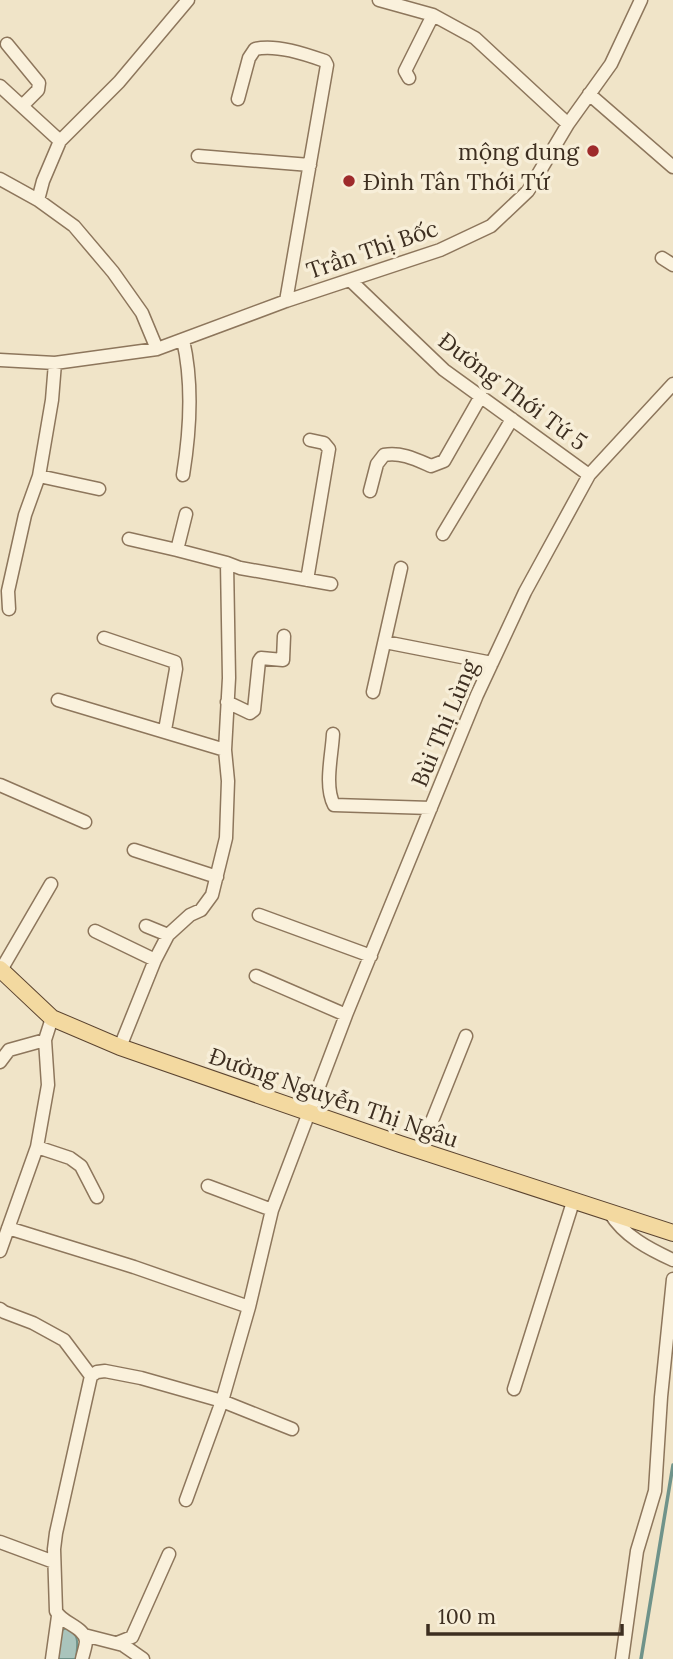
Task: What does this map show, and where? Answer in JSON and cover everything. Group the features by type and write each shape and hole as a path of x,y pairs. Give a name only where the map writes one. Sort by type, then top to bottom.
{"main road":[{"name":"Đường Nguyễn Thị Ngâu","path":"1,969 52,1018 120,1047 421,1151 673,1233"}],"street":[{"path":"38,200 60,141 119,82 188,0"},
{"path":"379,0 433,15 475,38 568,124"},
{"name":"Trần Thị Bốc","path":"0,360 55,363 157,349 286,301 440,250 491,226 528,191 568,124 611,64 641,0"},
{"path":"409,78 405,71 433,15"},
{"path":"7,44 39,83 38,90 22,106"},
{"path":"238,99 249,58 255,49 268,47 325,61 327,65 286,301"},
{"path":"0,86 60,141"},
{"path":"589,94 673,167"},
{"path":"198,156 310,165"},
{"path":"0,179 38,200 74,226 113,272 142,313 157,349"},
{"name":"Đường Thới Tứ 5","path":"351,281 444,370 589,475"},
{"path":"183,340 188,362 189,412 183,475"},
{"path":"9,609 8,591 25,515 39,477 52,400 55,363"},
{"name":"Bùi Thị Lùng","path":"186,1500 222,1401 249,1307 272,1210 346,1015 492,663 525,592 589,475 673,384"},
{"path":"370,491 377,464 384,455 394,453 408,456 431,466 444,461 481,396"},
{"path":"443,534 512,419"},
{"path":"307,580 329,449 324,443 310,440"},
{"path":"39,477 99,489"},
{"path":"177,550 186,514"},
{"path":"129,539 227,562 240,568 331,584"},
{"path":"120,1047 155,960 168,935 201,909 212,895 226,838 229,591 227,562"},
{"path":"373,692 401,568"},
{"path":"227,702 250,713 254,710 259,661 261,658 283,660 284,636"},
{"path":"104,638 175,662 165,730"},
{"path":"385,642 492,663"},
{"path":"58,699 225,750"},
{"path":"333,734 330,783 334,805 431,807"},
{"path":"0,785 85,822"},
{"path":"134,849 217,877"},
{"path":"1,969 51,884"},
{"path":"259,915 370,956"},
{"path":"146,926 168,935"},
{"path":"95,931 155,960"},
{"path":"256,976 346,1015"},
{"path":"0,1251 37,1147 48,1085 45,1040 52,1018"},
{"path":"421,1151 466,1036"},
{"path":"0,1062 9,1050 45,1040"},
{"path":"37,1147 70,1158 81,1166 97,1197"},
{"path":"208,1186 272,1210"},
{"path":"513,1389 573,1202"},
{"path":"610,1213 618,1225 649,1250 673,1260"},
{"path":"8,1228 134,1267 249,1307"},
{"path":"622,1659 637,1551 655,1491 673,1279"},
{"path":"0,1309 65,1340 91,1376"},
{"path":"52,1659 58,1616 55,1605 56,1533 91,1376 105,1371 222,1401 292,1429"},
{"path":"0,1542 54,1562"},
{"path":"117,1643 132,1637 169,1554"},
{"path":"58,1616 84,1635 117,1643 143,1659"},
{"path":"82,1659 86,1642 84,1635"}],"water":[{"path":"66,1628 76,1637 76,1659 57,1659 60,1631"}],"waterway":[{"path":"641,1659 673,1465"}],"place":[{"name":"mộng dung","path":"593,151"},
{"name":"Đình Tân Thới Tứ","path":"349,181"}]}
